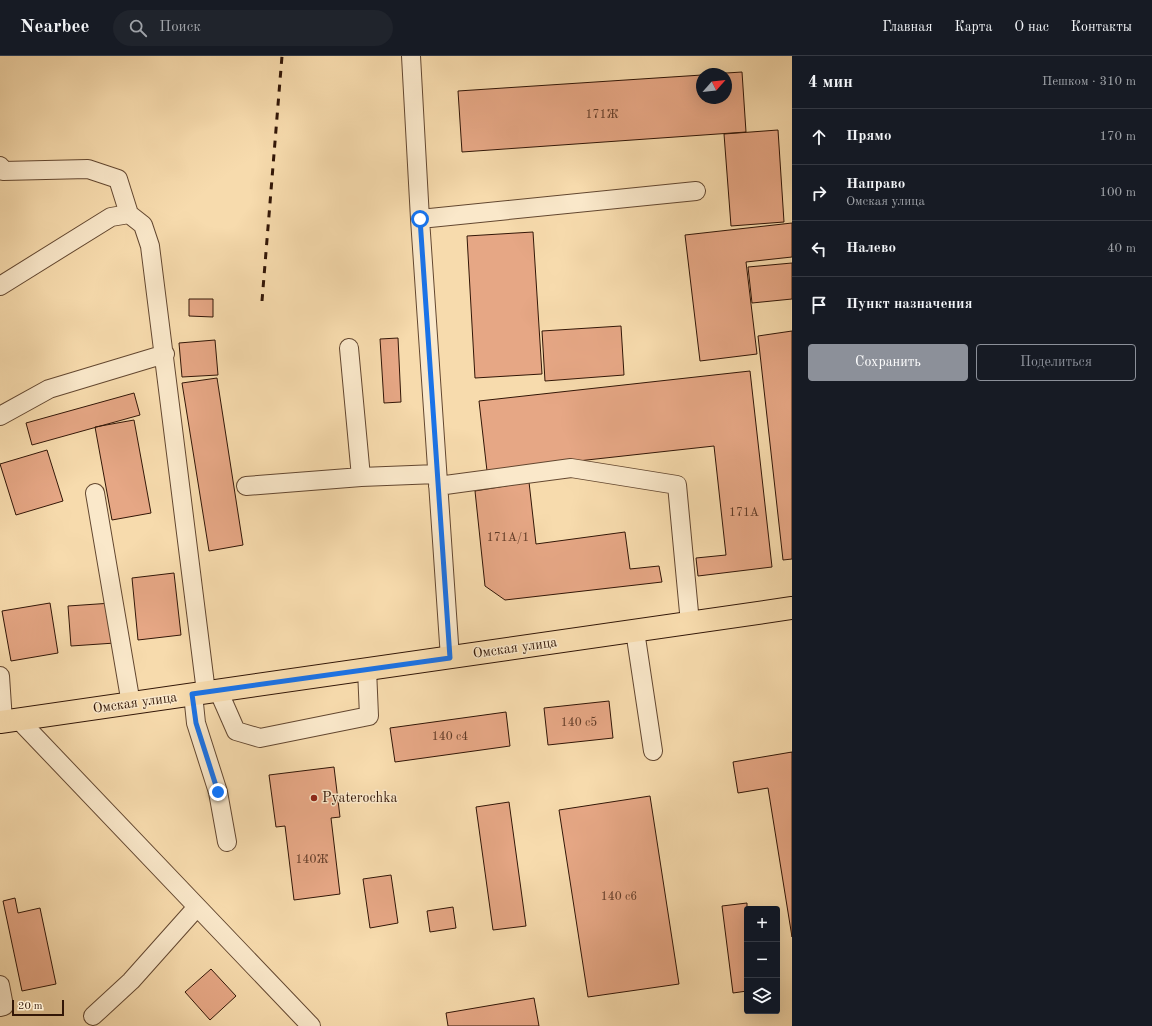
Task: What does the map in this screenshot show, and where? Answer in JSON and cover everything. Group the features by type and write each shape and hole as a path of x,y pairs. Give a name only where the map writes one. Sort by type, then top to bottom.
{"main road":[{"name":"Омская улица","path":"8,721 792,608"}],"street":[{"path":"410,56 450,658"},
{"path":"0,166 3,171 88,169 118,178 129,214 143,225 150,246 206,692 196,723 218,792 227,842"},
{"path":"420,219 696,191"},
{"path":"0,286 111,217 129,214"},
{"path":"349,348 361,477"},
{"path":"0,416 49,389 164,354"},
{"path":"246,486 361,477 437,480 571,468 676,485 690,623"},
{"path":"96,493 131,704"},
{"path":"635,631 653,751"},
{"path":"206,692 236,731 260,738 370,716 367,669"},
{"path":"0,676 8,721 197,907 311,1026"},
{"path":"93,1016 131,981 197,907"},
{"path":"0,985 4,1006 0,1007"}],"building":[{"path":"742,72 746,132 462,152 458,91 696,75 696,104 732,104 732,73"},
{"path":"778,130 784,222 731,226 724,134"},
{"path":"792,223 792,257 746,262 757,354 700,361 685,235"},
{"path":"533,232 542,374 475,378 467,236"},
{"path":"792,263 792,299 752,303 748,267"},
{"path":"189,299 213,299 213,317 189,316"},
{"path":"621,326 624,375 545,381 542,331"},
{"path":"792,331 792,559 783,560 758,336"},
{"path":"398,338 401,402 384,403 380,339"},
{"path":"215,340 218,375 182,377 179,343"},
{"path":"750,371 772,567 698,576 696,558 726,555 714,446 487,471 479,401"},
{"path":"217,378 243,545 209,551 182,383"},
{"path":"134,393 140,415 32,445 26,423"},
{"path":"134,420 151,513 112,520 95,427"},
{"path":"47,450 63,501 16,515 0,464"},
{"path":"529,482 536,544 625,532 630,569 659,566 662,582 505,600 485,586 475,491"},
{"path":"174,573 181,635 138,640 132,578"},
{"path":"50,603 58,653 11,661 2,611"},
{"path":"112,603 115,643 71,646 68,606"},
{"path":"609,701 613,738 548,745 544,708"},
{"path":"506,712 510,746 395,762 390,728"},
{"path":"792,752 792,937 768,788 738,793 733,762"},
{"path":"334,767 340,817 331,818 340,894 294,900 285,826 276,827 269,775"},
{"path":"650,796 679,984 588,997 559,810"},
{"path":"509,802 526,926 493,930 476,807"},
{"path":"391,875 398,923 370,928 363,879"},
{"path":"15,898 18,913 40,908 56,984 22,991 3,901"},
{"path":"747,903 747,906 744,906 744,991 733,993 722,906"},
{"path":"453,907 456,928 430,932 427,911"},
{"path":"211,969 236,996 210,1020 185,992"},
{"path":"534,998 539,1026 448,1026 446,1013"}],"railway":[{"path":"262,301 282,56"}],"place":[{"name":"Pyaterochka","path":"314,798"}],"route":[{"path":"218,792 196,723 192,694 450,658 420,219"}]}
